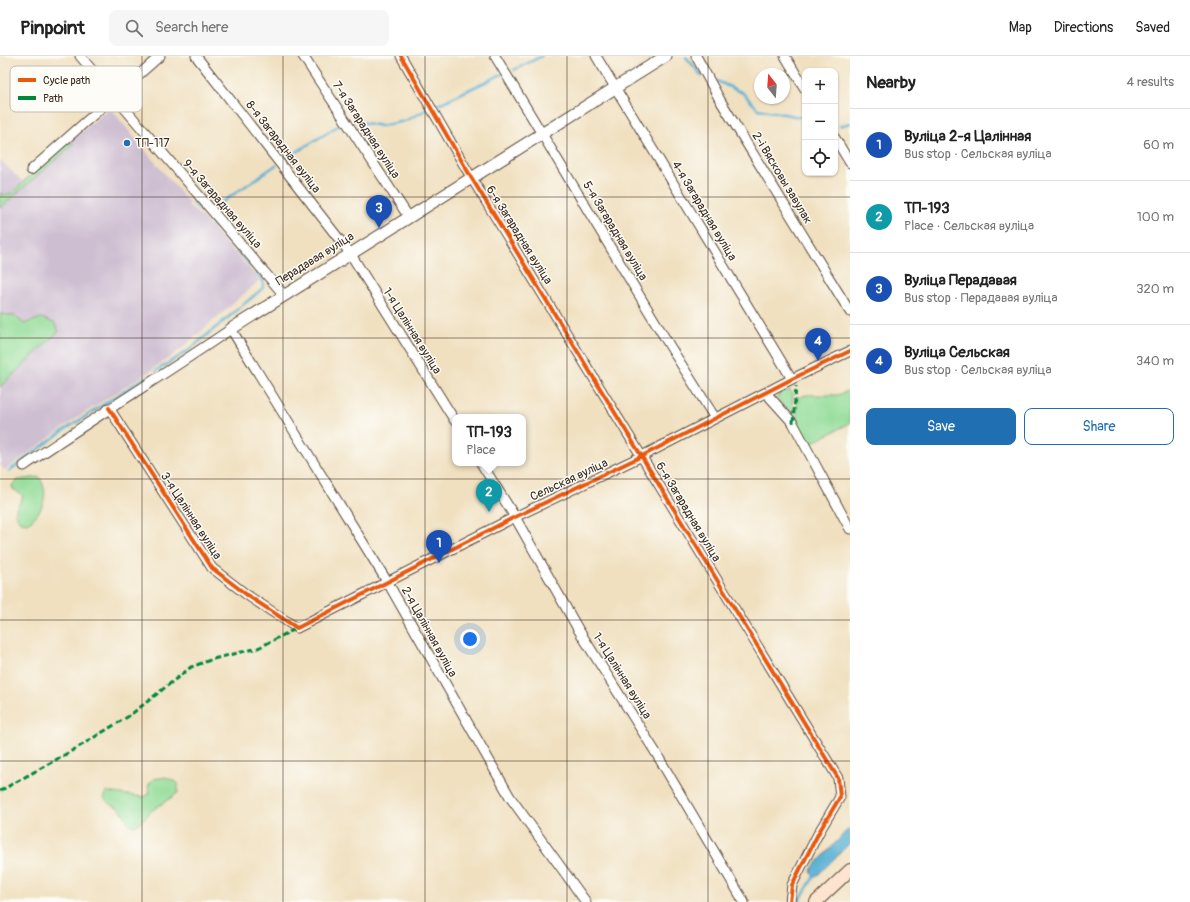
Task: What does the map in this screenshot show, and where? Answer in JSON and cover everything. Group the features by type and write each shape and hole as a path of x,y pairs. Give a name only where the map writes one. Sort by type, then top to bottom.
{"main road":[{"path":"816,902 850,870"}],"street":[{"name":"9-я Загарадная вуліца","path":"80,56 88,66"},
{"path":"142,72 160,56"},
{"name":"8-я Загарадная вуліца","path":"196,56 350,253"},
{"name":"7-я Загарадная вуліца","path":"303,56 408,216"},
{"name":"6-я Загарадная вуліца","path":"401,56 471,177 838,778 840,797 819,832 792,885 790,902"},
{"name":"5-я Загарадная вуліца","path":"495,56 671,348 715,418"},
{"name":"4-я Загарадная вуліца","path":"596,56 792,379"},
{"name":"Перадавая вуліца","path":"24,466 109,408 155,380 284,295 408,216 666,56"},
{"name":"2-і Вясковы завулак","path":"696,56 720,100 850,312"},
{"path":"785,56 802,84"},
{"path":"31,170 96,112"},
{"name":"9-я Загарадная вуліца","path":"128,112 284,295"},
{"path":"836,140 850,163"},
{"name":"1-я Цалінная вуліца","path":"350,253 452,416"},
{"name":"2-я Цалінная вуліца","path":"231,329 388,583 510,797 586,902"},
{"name":"Сельская вуліца","path":"297,628 515,517 642,456 850,351"},
{"path":"766,393 793,423 850,529"},
{"name":"3-я Цалінная вуліца","path":"109,408 212,568 247,595 297,628"},
{"name":"1-я Цалінная вуліца","path":"483,466 515,517 578,629 656,753 744,902"}],"shaded area":[{"path":"105,112 113,112 190,204 188,205 201,216 260,280 181,349 149,372 81,415 5,470 0,465 0,160 22,181"}],"green space":[{"path":"68,141 73,143 69,148 0,208 0,193 4,195 12,193"},
{"path":"0,314 15,316 24,324 41,318 54,323 59,331 0,387"},
{"path":"790,390 793,395 791,416 777,399 780,392"},
{"path":"850,390 850,423 808,445 799,427 797,416 800,397 806,395 838,395"},
{"path":"39,477 43,483 44,490 41,509 37,515 27,523 20,522 16,514 16,510 23,495 13,489 12,485 18,480"},
{"path":"166,777 178,783 178,793 151,811 135,826 128,823 120,809 109,803 104,798 107,792 143,797 150,794 148,786 153,779"}],"water":[{"path":"850,827 850,843 818,875 814,876 811,872 812,868"}],"waterway":[{"path":"514,70 542,56"},
{"path":"648,56 654,56"},
{"path":"686,57 702,76"},
{"path":"439,104 502,74"},
{"path":"717,81 743,93 758,109 802,117"},
{"path":"355,121 381,126 405,121 426,110"},
{"path":"840,126 850,123"},
{"path":"287,158 341,124"},
{"path":"218,205 276,165"},
{"path":"192,202 207,216 215,227"},
{"path":"220,231 232,245"},
{"path":"237,251 251,266"},
{"path":"156,371 189,350 262,289 263,282 256,272"},
{"path":"9,471 63,431 146,377"},
{"path":"799,902 814,876"}],"marked path":[{"path":"793,423 796,386"},
{"path":"0,791 75,749 129,716 191,667 213,659 258,648 297,628"}],"cycle path":[{"path":"401,56 471,177 838,778 840,797 819,832 792,885 790,902"},
{"path":"109,408 212,568 247,595 297,628 515,517 642,456 850,351"}],"place":[{"name":"ТП-117","path":"127,143"},
{"name":"Вуліца Перадавая","path":"379,228"},
{"name":"Вуліца Сельская","path":"818,361"},
{"name":"ТП-193","path":"489,512"},
{"name":"Вуліца 2-я Цалінная","path":"439,563"}]}
